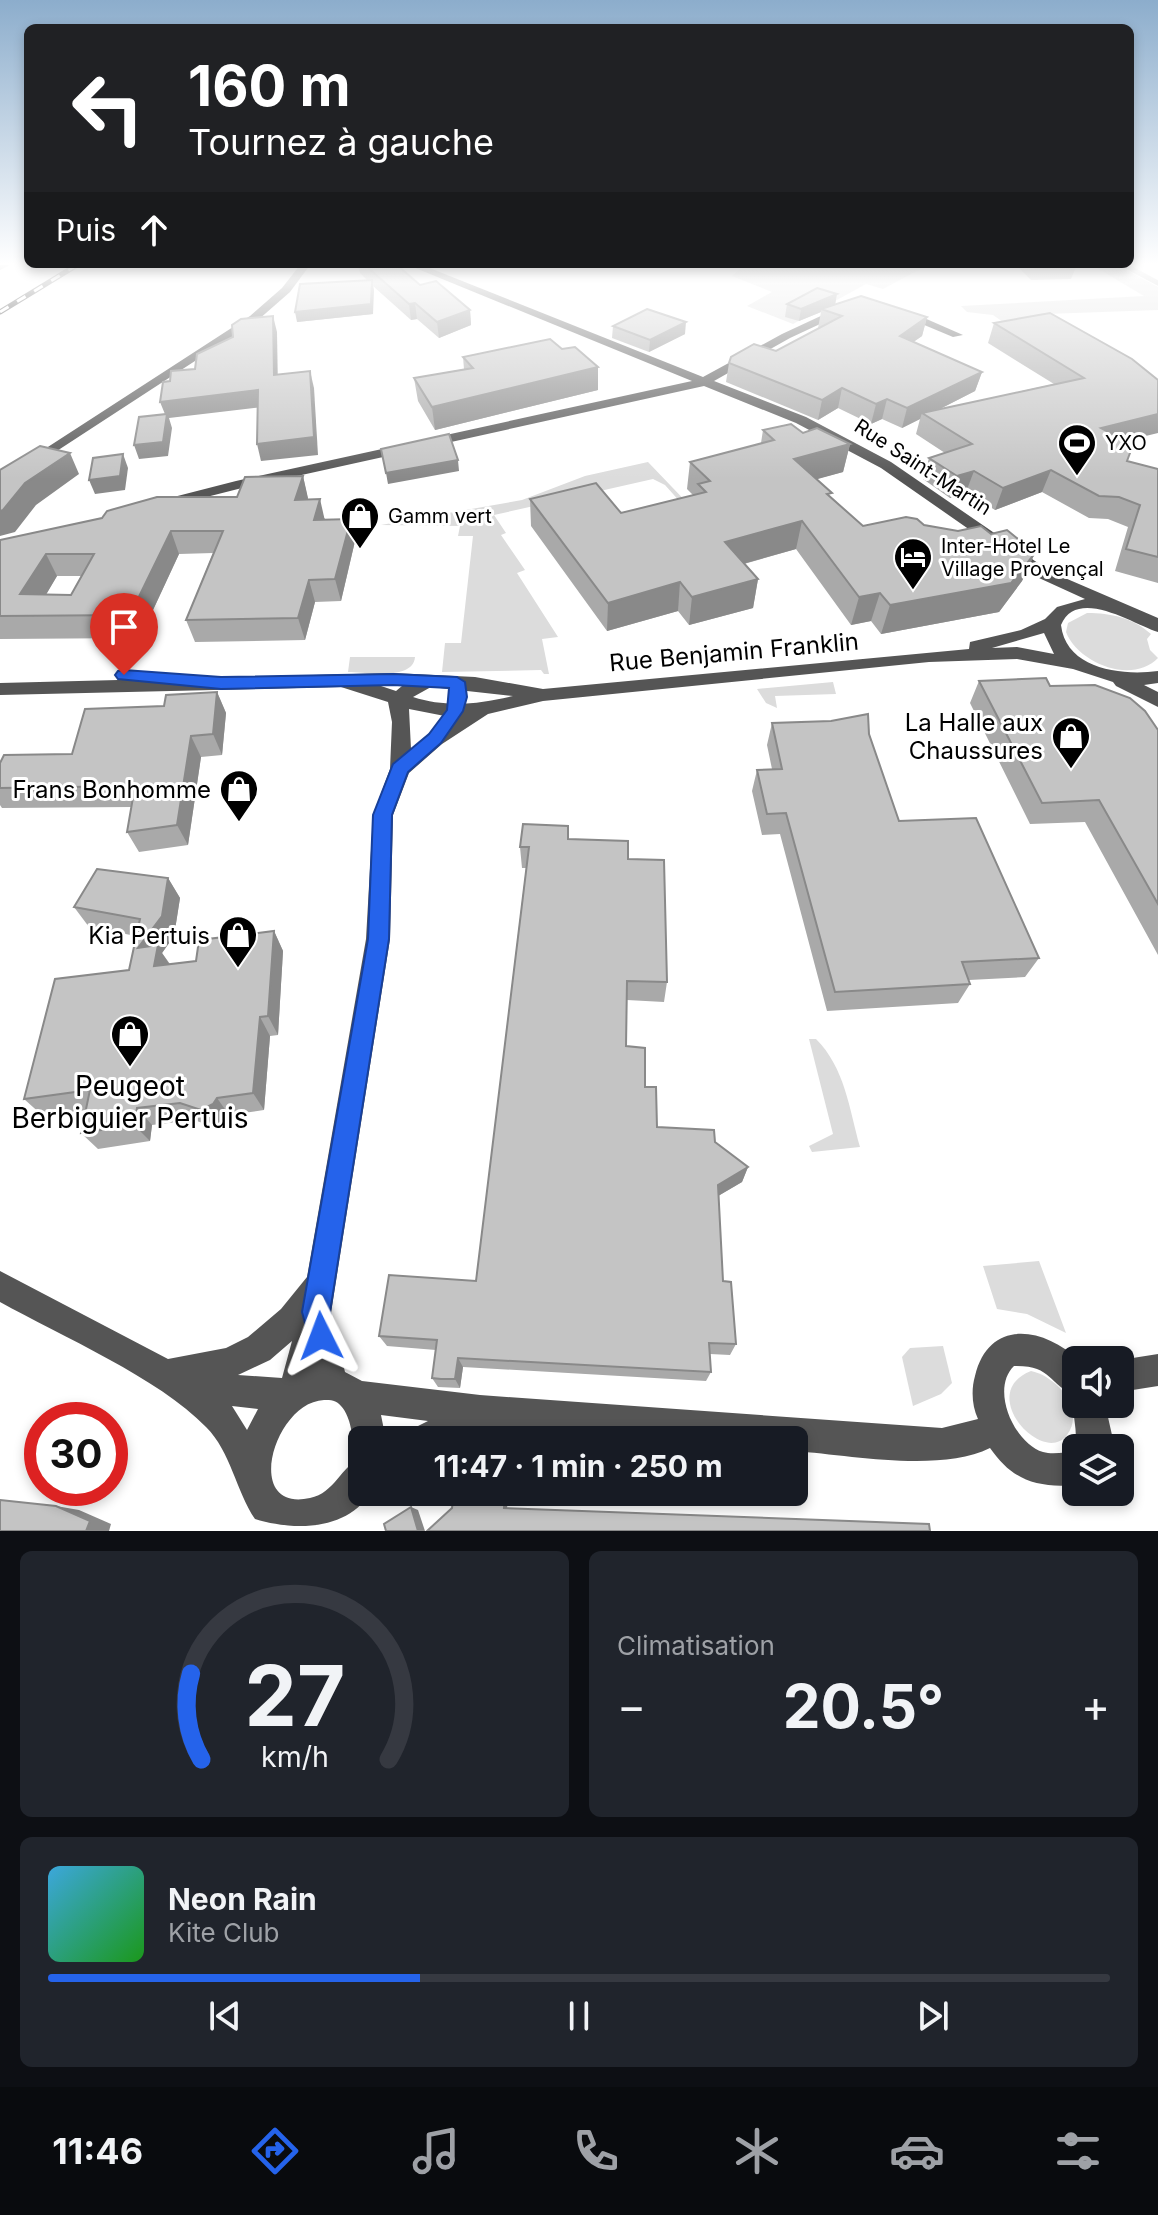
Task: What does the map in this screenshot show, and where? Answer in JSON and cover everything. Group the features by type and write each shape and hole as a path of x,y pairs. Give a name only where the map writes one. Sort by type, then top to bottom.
{"street":[{"path":"0,484 226,336"},
{"name":"Rue Saint-Martin","path":"590,336 801,420 857,447 1045,575 1117,607"},
{"path":"144,509 236,485 703,382 785,336"},
{"path":"1045,575 1058,601 1053,636 1062,651 1079,664"},
{"name":"Rue Benjamin Franklin","path":"929,656 1026,634 1074,606 1094,604 1117,607"},
{"path":"1117,607 1158,624"},
{"name":"Rue Benjamin Franklin","path":"543,695 929,656 1017,653 1079,664 1115,678"},
{"path":"0,676 149,675 221,683"},
{"path":"1115,678 1143,681 1158,677"},
{"path":"1115,678 1158,700"},
{"path":"0,689 431,680 543,695"},
{"path":"397,700 411,688 431,680"},
{"path":"347,682 434,710 484,709 543,695"},
{"path":"435,739 455,711 457,682"},
{"path":"292,1392 318,1297 378,939 383,815 400,769 402,722 397,700"},
{"path":"400,769 435,739 484,709"},
{"path":"0,1286 166,1375 219,1416 254,1472"},
{"path":"166,1375 234,1361 258,1349 318,1297"},
{"path":"318,1297 342,1390 364,1410 367,1426"},
{"path":"1062,1365 1046,1354 1025,1348 1006,1352 993,1365 987,1383 987,1404 996,1428 1013,1452 1036,1468 1062,1472"},
{"path":"1134,1374 1158,1370"},
{"path":"166,1375 241,1392 292,1392"},
{"path":"348,1497 317,1526 268,1520 258,1492 254,1472 257,1442 270,1415 292,1392 313,1383 480,1411 942,1445 971,1440 996,1428"},
{"path":"452,1426 480,1411"}],"shaded area":[{"path":"648,462 695,511 690,513 665,485 653,479 494,515 506,533 501,535 525,570 517,573 558,637 542,639 549,674 541,670 442,672 445,643 461,643 473,536 458,536 460,526 381,525 522,500 585,476"},
{"path":"1087,613 1105,614 1137,624 1151,634 1147,639 1150,650 1158,658 1134,670 1107,667 1094,661 1072,643 1066,632 1068,623"},
{"path":"350,657 415,657 406,669 377,674 348,672"},
{"path":"833,682 836,694 775,696 777,708 766,703 757,689"},
{"path":"809,1039 816,1039 834,1063 849,1103 860,1147 812,1152 809,1146 833,1134"},
{"path":"1039,1261 1066,1333 1027,1314 997,1309 983,1266"},
{"path":"943,1346 952,1383 941,1394 913,1406 902,1357 910,1348"},
{"path":"1031,1371 1050,1379 1062,1391 1062,1418 1073,1418 1068,1434 1062,1434 1062,1438 1056,1442 1043,1442 1030,1435 1011,1409 1010,1395 1015,1381"}],"building":[{"path":"273,336 274,375 310,371 314,437 257,444 258,390 160,402 163,382 170,381 171,371 195,369 197,354 233,337"},
{"path":"803,336 901,336 982,372 907,408 887,399 876,404 842,388 822,400 729,363 731,357 754,344 776,351"},
{"path":"1016,336 1092,336 1132,359 1158,380 1158,414 1101,428 1133,445 1127,461 1158,469 1158,557 1126,549 1140,505 1119,497 1099,496 1051,470 1003,488 974,471 957,476 929,458 972,444 922,413 1084,378"},
{"path":"550,339 562,349 575,347 598,367 432,407 414,378 473,368 463,357"},
{"path":"167,414 163,442 134,445 139,417"},
{"path":"791,424 803,433 817,428 850,444 794,459 863,526 906,517 917,519 924,525 958,531 981,526 991,534 1007,530 1035,553 1011,583 890,605 880,593 859,597 802,521 725,542 758,579 692,597 680,582 608,603 530,499 596,483 621,513 706,492 698,484 710,481 690,462 774,440 763,430"},
{"path":"449,434 458,460 386,473 381,449"},
{"path":"40,446 70,453 25,483 0,511 0,470"},
{"path":"123,454 120,476 89,480 93,458"},
{"path":"303,476 295,500 320,499 314,520 351,519 335,579 309,580 298,618 186,620 223,531 171,531 130,615 0,616 0,540 102,518 107,511 157,497 237,497 245,477","holes":["46,554 94,554 71,595 20,594"]},
{"path":"1046,678 1050,686 1095,685 1130,698 1145,711 1158,730 1158,904 1099,800 1042,803 979,681"},
{"path":"217,692 213,734 191,736 177,825 127,832 135,786 0,788 0,763 4,755 72,754 85,709 164,706 166,695"},
{"path":"868,714 869,734 899,821 976,818 1039,958 962,962 970,984 835,992 786,813 767,814 757,770 782,769 772,723 831,721"},
{"path":"523,824 568,826 568,839 628,841 628,859 664,860 667,982 627,981 626,1046 645,1048 645,1087 656,1087 657,1127 714,1130 715,1142 748,1167 718,1185 723,1281 731,1282 736,1344 709,1343 711,1372 458,1358 455,1379 441,1379 432,1378 437,1340 379,1336 389,1275 476,1281 529,847 520,847"},
{"path":"97,869 168,878 162,916 138,948 158,945 154,966 196,961 199,940 274,931 268,1016 260,1017 253,1093 217,1098 201,1110 180,1103 137,1108 134,1125 81,1133 90,1090 24,1099 55,979 129,970 140,919 74,907"},
{"path":"0,1500 24,1503 24,1506 56,1506 90,1521 86,1531 0,1531"},
{"path":"504,1506 929,1524 930,1531 427,1531 452,1508"},
{"path":"411,1507 418,1531 386,1531 384,1524"}],"place":[{"name":"YXO","path":"1077,477"},
{"name":"Gamm vert","path":"360,550"},
{"name":"Inter-Hotel Le Village Provençal","path":"913,591"},
{"name":"La Halle aux Chaussures","path":"1071,770"},
{"name":"Frans Bonhomme","path":"239,823"},
{"name":"Kia Pertuis","path":"238,969"},
{"name":"Peugeot Berbiguier Pertuis","path":"130,1068"}],"route":[{"path":"124,675 221,683 393,679 457,682 455,711 435,739 400,769 383,815 378,939 316,1312 321,1336"}]}
